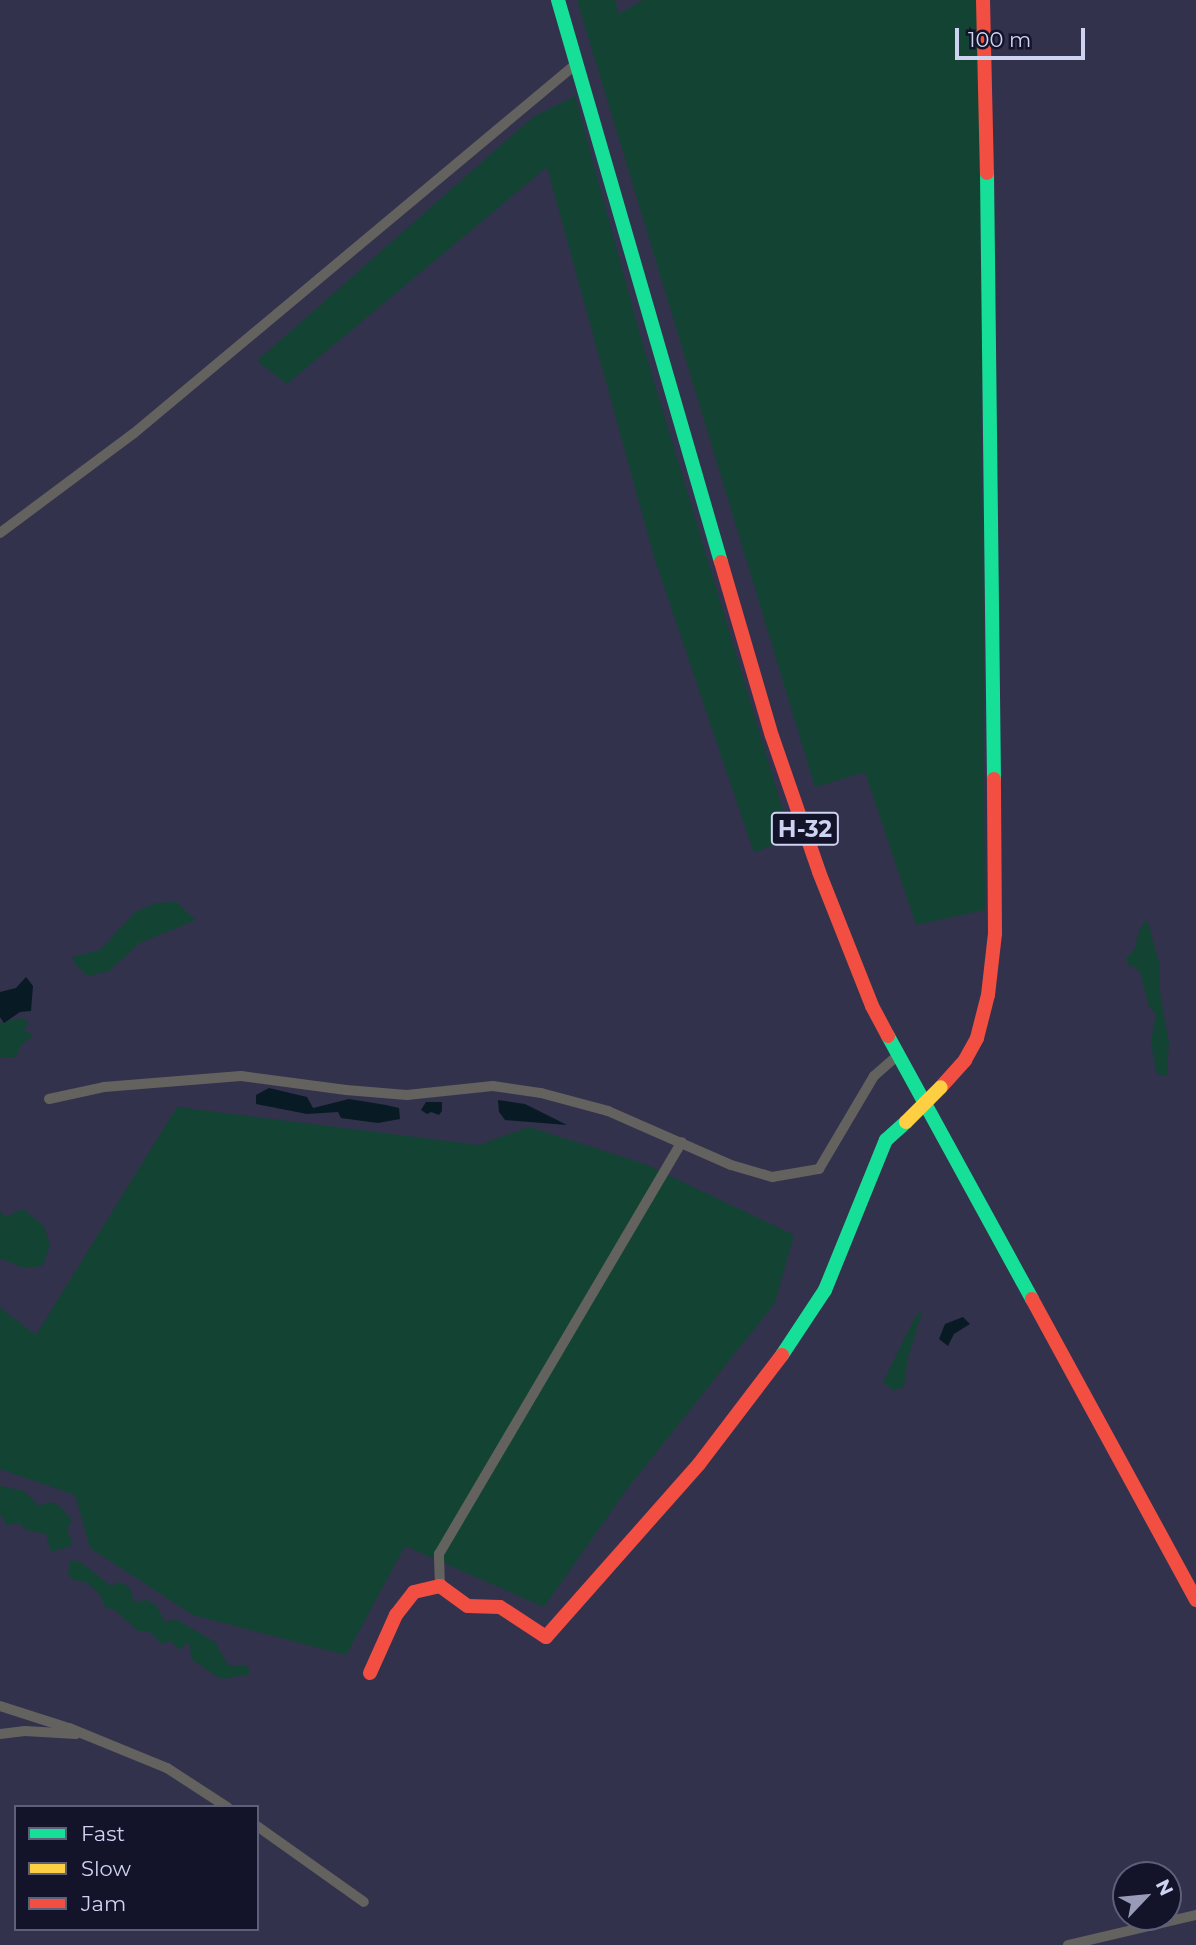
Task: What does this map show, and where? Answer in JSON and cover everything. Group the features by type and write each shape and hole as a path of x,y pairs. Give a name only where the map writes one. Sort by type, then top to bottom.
{"street":[{"name":"Н-32","path":"558,0 772,736 820,872 872,1006 1196,1600"},
{"path":"370,1674 396,1615 414,1592 440,1586 468,1606 500,1607 546,1637 699,1464 780,1358 825,1290 886,1140 941,1087 965,1060 977,1038 988,995 995,934 990,289 983,0"},
{"path":"0,533 133,434 576,64"},
{"path":"49,1098 104,1087 241,1076 407,1095 493,1086 541,1093 608,1111 731,1165 772,1177 819,1169 874,1076 899,1054"},
{"path":"440,1586 439,1554 682,1142"},
{"path":"0,1706 88,1735 167,1768 225,1805"},
{"path":"0,1734 25,1731 88,1735"},
{"path":"259,1827 364,1902"},
{"path":"1068,1945 1196,1915"}],"green space":[{"path":"577,0 615,0 619,14 643,0 979,0 985,910 916,925 865,772 815,787"},
{"path":"575,96 641,338 791,837 754,853 654,557 547,167 287,384 257,361 533,117"},
{"path":"176,902 196,920 140,943 109,971 88,976 77,967 72,957 100,950 135,912 156,903"},
{"path":"1147,919 1160,966 1160,992 1169,1043 1167,1076 1160,1076 1156,1071 1151,1042 1156,1014 1149,1007 1140,972 1129,966 1126,959 1135,948 1139,931"},
{"path":"22,1018 29,1023 23,1031 31,1033 32,1037 22,1044 16,1057 0,1058 0,1023"},
{"path":"177,1107 479,1145 529,1127 645,1164 794,1235 775,1303 627,1489 544,1607 405,1546 346,1655 193,1615 90,1548 75,1495 0,1469 0,1308 36,1335"},
{"path":"23,1209 44,1226 50,1245 43,1266 24,1268 0,1258 0,1211 4,1217"},
{"path":"923,1309 908,1358 904,1387 894,1391 883,1382 914,1319"},
{"path":"0,1486 24,1491 39,1506 51,1502 58,1505 72,1520 67,1529 71,1546 51,1552 46,1534 26,1530 20,1523 7,1525 0,1514"},
{"path":"73,1560 82,1563 111,1586 120,1582 130,1588 134,1602 146,1600 157,1606 164,1621 177,1620 215,1642 228,1665 248,1666 250,1674 223,1679 191,1659 190,1644 179,1650 171,1641 162,1644 149,1631 138,1631 116,1611 105,1607 100,1595 86,1582 73,1580 68,1574 70,1562"}],"water":[{"path":"26,977 33,986 31,1011 20,1012 4,1023 0,1017 0,992 16,988"},
{"path":"269,1088 307,1097 313,1108 349,1099 399,1108 400,1119 378,1123 341,1118 338,1112 307,1114 256,1104 256,1095"},
{"path":"498,1100 525,1104 567,1125 505,1120 499,1112"},
{"path":"426,1102 442,1102 439,1115 431,1112 427,1114 421,1110"},
{"path":"963,1317 970,1324 954,1334 948,1346 939,1339 945,1324"}],"traffic: fast":[{"path":"558,0 721,562"},
{"path":"987,173 994,779"},
{"path":"888,1036 1032,1299"},
{"path":"782,1355 825,1290 886,1140 906,1122"}],"traffic: jam":[{"path":"983,0 987,173"},
{"path":"721,562 772,736 819,872 872,1006 888,1036"},
{"path":"941,1087 965,1060 977,1038 988,995 995,934 994,779"},
{"path":"1032,1299 1196,1600"},
{"path":"370,1673 396,1615 414,1592 440,1586 468,1606 500,1607 546,1637 699,1464 782,1355"}],"traffic: slow":[{"path":"906,1122 941,1087"}]}
